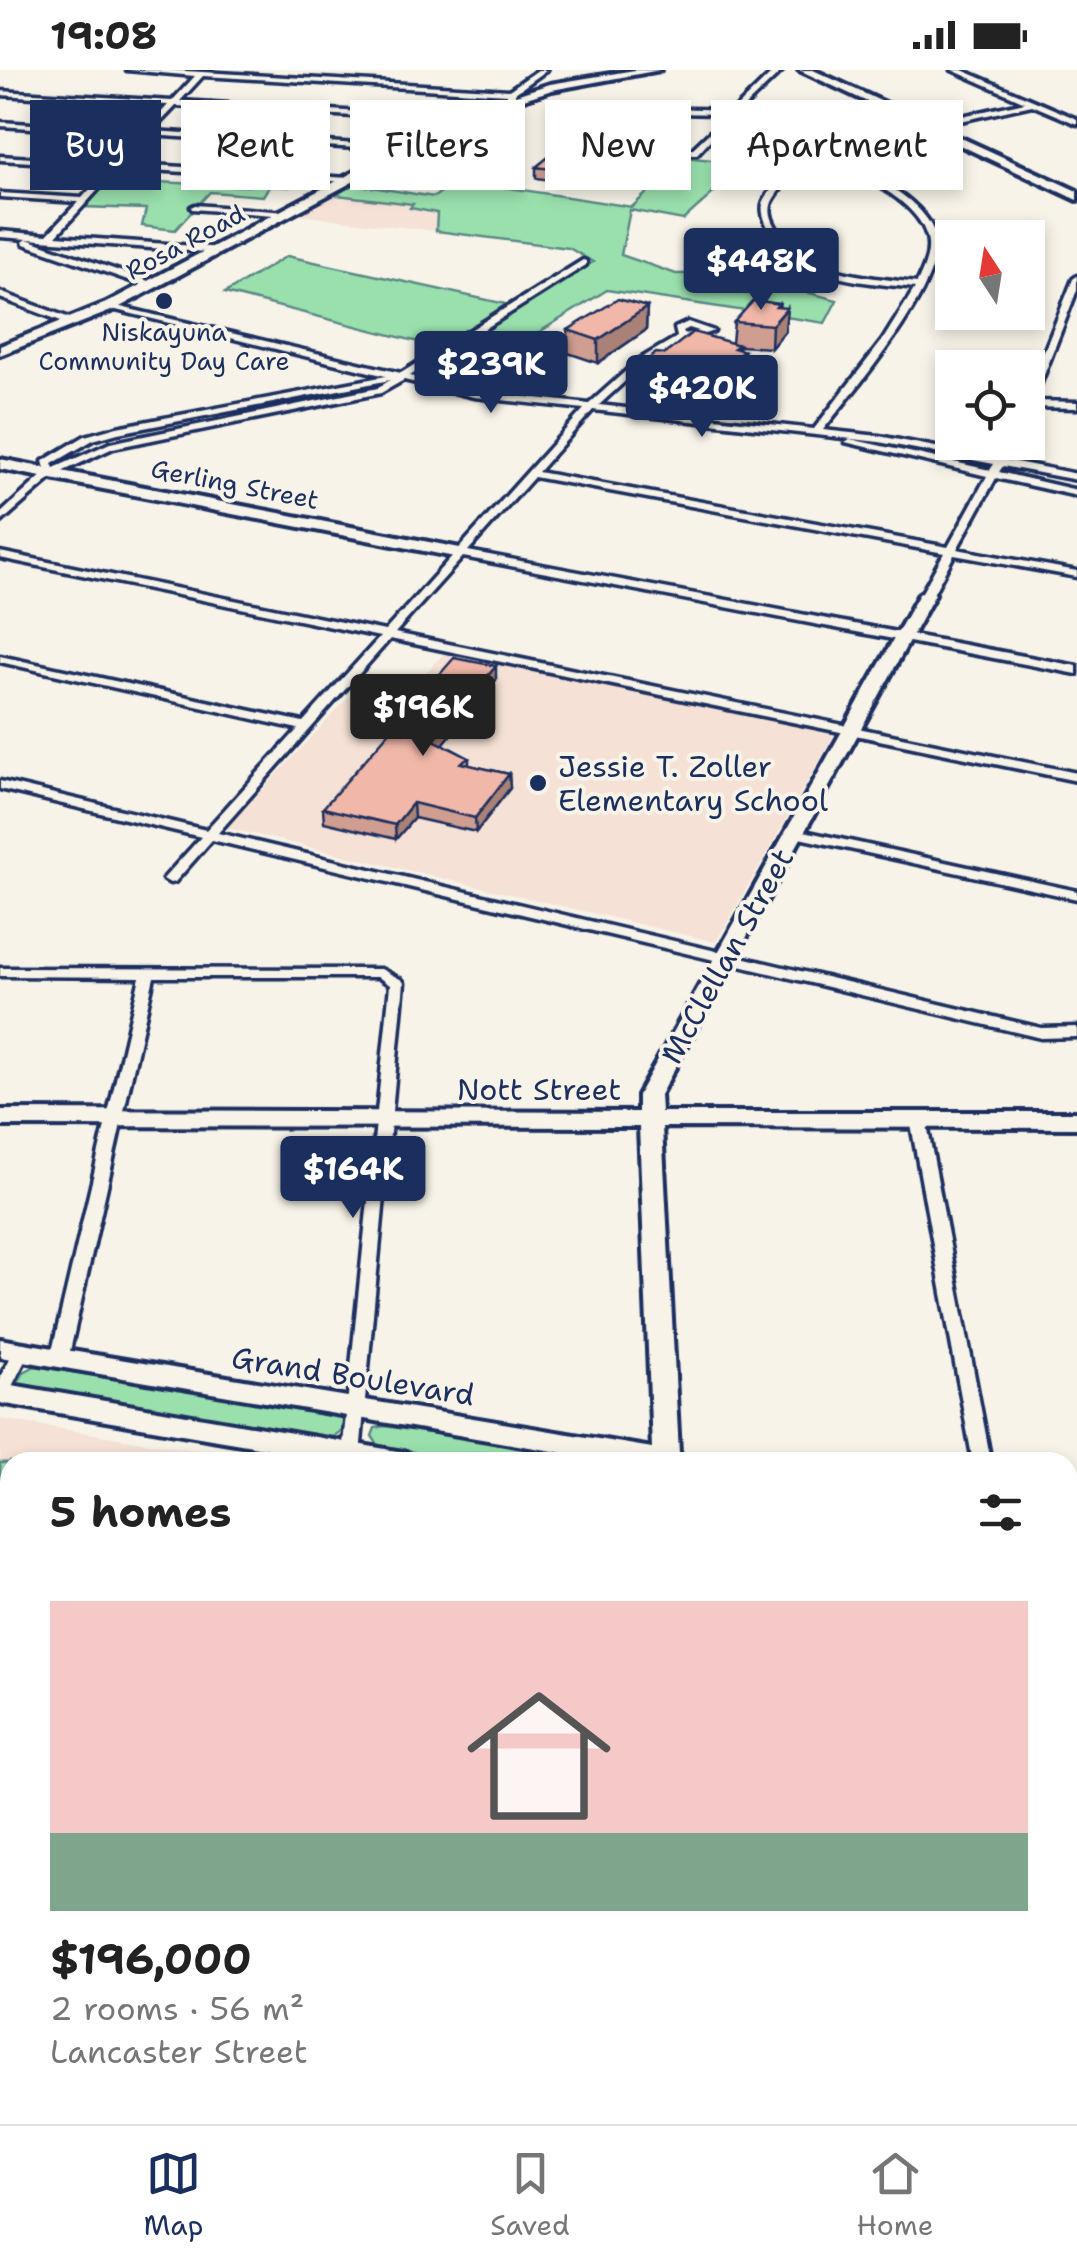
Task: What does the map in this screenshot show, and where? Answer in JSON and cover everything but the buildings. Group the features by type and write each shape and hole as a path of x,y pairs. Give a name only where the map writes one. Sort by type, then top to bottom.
{"street":[{"path":"131,70 511,95 543,70"},
{"name":"Rosa Road","path":"502,100 589,79 655,70"},
{"path":"747,100 779,70"},
{"path":"804,70 870,100"},
{"path":"956,70 1077,122"},
{"path":"161,116 200,74"},
{"path":"0,93 350,113"},
{"path":"963,118 1032,103"},
{"path":"0,124 30,126"},
{"path":"161,134 350,146"},
{"path":"694,152 710,138"},
{"path":"963,142 1077,196"},
{"path":"0,158 30,160"},
{"path":"161,168 348,180"},
{"name":"Rosa Road","path":"0,351 111,306 348,180"},
{"path":"49,238 92,190"},
{"path":"777,190 768,200 766,214 783,246 820,270 920,286"},
{"path":"818,430 920,286 933,254 933,237 925,220 887,190"},
{"path":"0,195 82,200"},
{"path":"195,208 287,214"},
{"path":"3,234 219,250"},
{"path":"3,234 151,285"},
{"path":"0,520 52,473 110,446 380,390 583,263"},
{"path":"1045,360 1077,280"},
{"path":"0,295 72,322"},
{"path":"111,306 474,394 818,430 1077,478"},
{"path":"170,878 589,409 642,362 682,338"},
{"path":"52,473 47,463 67,449 117,430 374,378 402,378"},
{"path":"1045,404 1077,405"},
{"path":"818,430 866,447 1077,493"},
{"name":"McClellan Street","path":"668,1452 650,1094 1003,460"},
{"name":"Gerling Street","path":"0,464 460,552"},
{"path":"533,474 1077,574"},
{"path":"460,552 1077,670"},
{"path":"0,555 1077,777"},
{"path":"0,659 307,727"},
{"path":"0,785 1041,1033 1077,1032"},
{"path":"795,834 1077,895"},
{"path":"0,972 391,976 397,983 351,1452"},
{"path":"59,1360 118,1118 148,974"},
{"name":"Nott Street","path":"0,1118 1077,1120"},
{"path":"918,1120 980,1452"},
{"name":"Grand Boulevard","path":"339,1452 0,1393 11,1351 609,1452"}],"shaded area":[{"path":"336,195 414,204 437,213 436,231 297,215"},
{"name":"Jessie T. Zoller Elementary School","path":"445,653 827,730 833,737 716,942 227,828 360,685 406,692"},
{"path":"0,1419 206,1452 0,1452"}],"green space":[{"path":"691,158 711,160 711,190 717,190 683,220 630,210 621,255 676,274 733,273 837,300 825,323 607,290 462,380 425,369 593,262 569,248 436,231 437,213 410,208 413,204 336,195 350,186 350,190 390,190 434,197 444,190 522,190 632,207 650,190 691,190"},
{"path":"161,182 181,183 181,190 267,190 263,196 210,192 175,230 142,226 146,209 83,207 99,190 161,190"},
{"path":"287,256 506,304 442,348 225,293"},
{"path":"35,1366 345,1416 346,1427 329,1440 17,1384 24,1372"},
{"path":"385,1426 560,1452 413,1452 378,1445 372,1436 375,1428"}],"place":[{"name":"Niskayuna Community Day Care","path":"164,301"},
{"name":"Jessie T. Zoller Elementary School","path":"538,783"}]}
